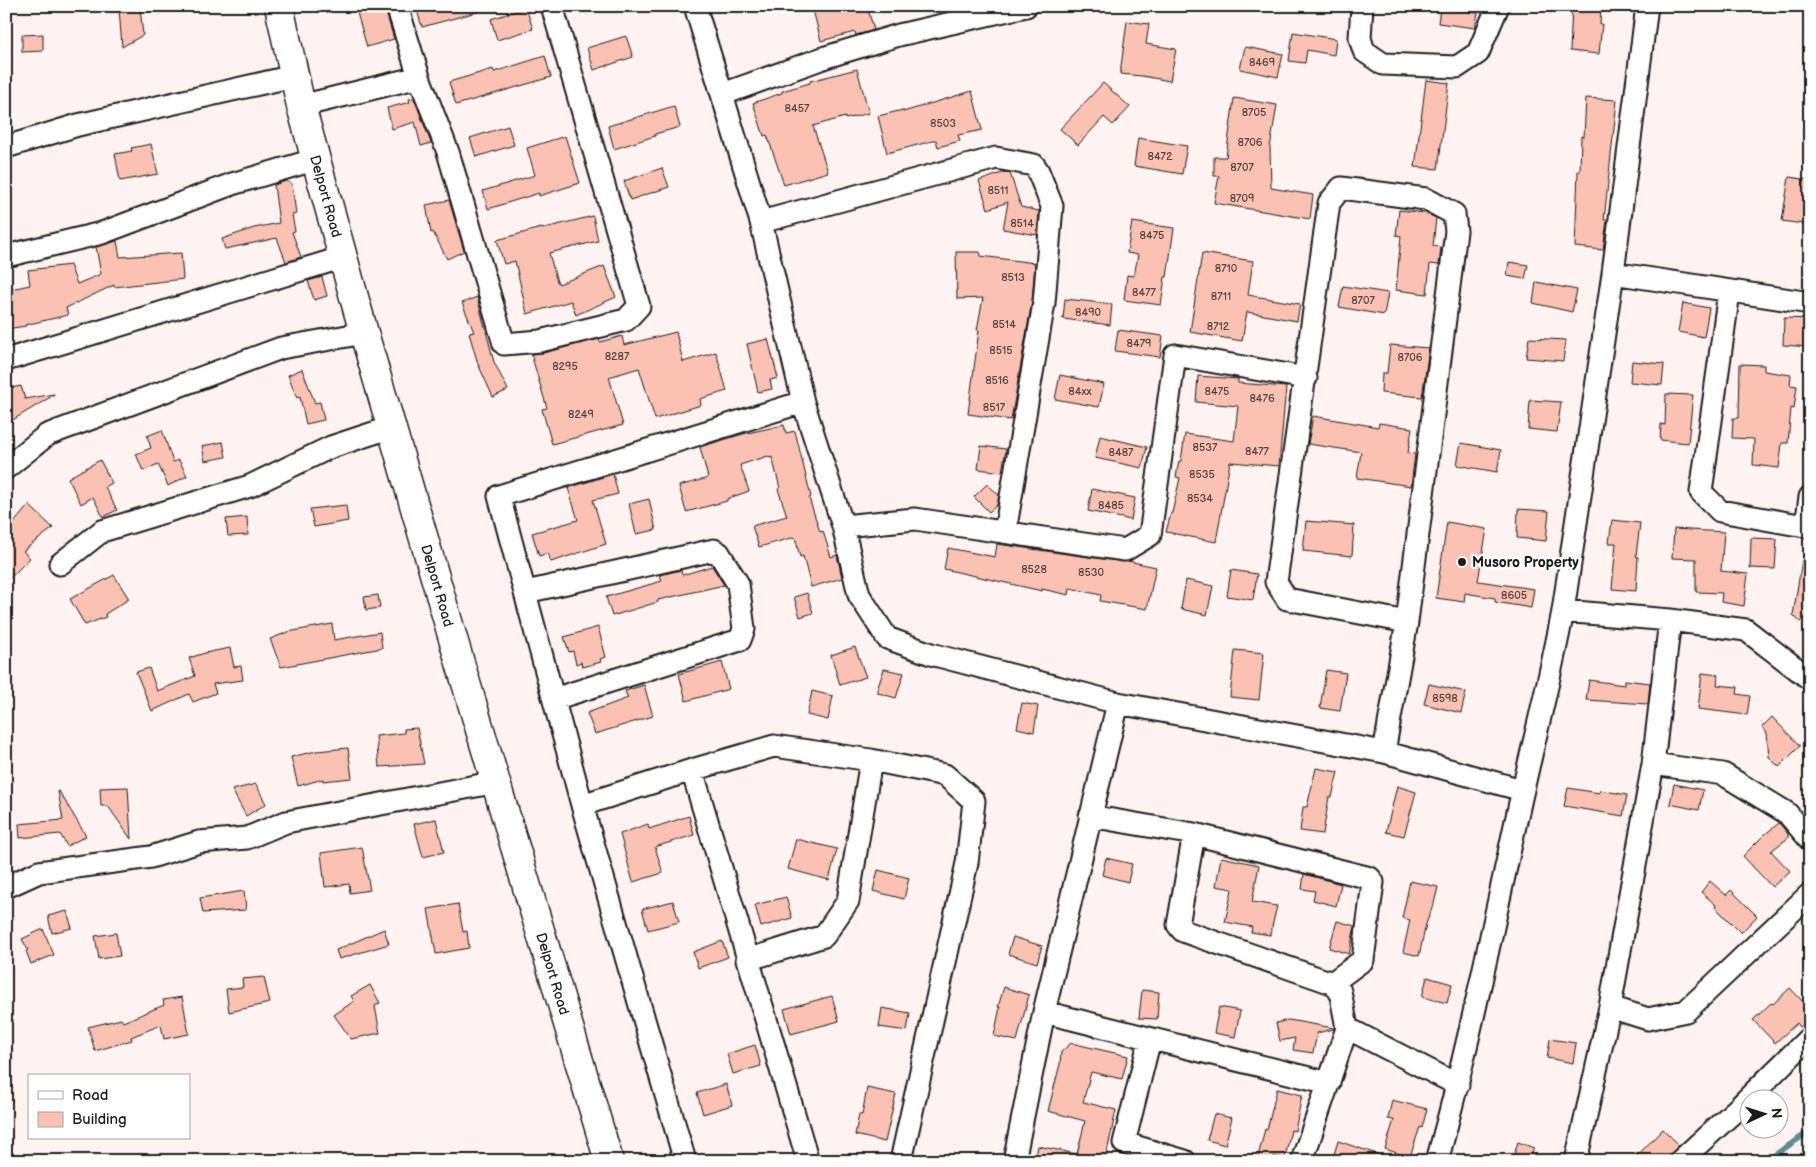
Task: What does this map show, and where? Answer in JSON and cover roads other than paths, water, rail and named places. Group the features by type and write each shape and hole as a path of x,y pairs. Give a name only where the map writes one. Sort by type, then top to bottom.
{"main road":[{"name":"Delport Road","path":"279,6 301,106 364,334 609,1161"}],"street":[{"path":"397,6 419,77 448,152 504,344 540,341 626,320 639,306 552,6"},
{"path":"695,6 760,222 803,402 842,526 859,594 886,638 930,654 1118,703 1384,752 1522,790"},
{"path":"723,94 826,57 890,38 1026,6"},
{"path":"1362,6 1360,38 1364,51 1383,64 1457,66 1478,53 1498,6"},
{"path":"1437,1161 1458,1085 1522,790 1555,655 1563,611 1614,273 1647,6"},
{"path":"6,147 78,125 294,76"},
{"path":"301,106 419,77"},
{"path":"760,222 996,158 1034,166 1038,171 1052,206 1044,303 1006,532"},
{"path":"6,256 102,234 232,184 317,159"},
{"path":"1384,752 1407,622 1456,231 1454,214 1426,199 1342,188 1329,203 1276,582 1287,599 1407,622"},
{"path":"6,360 344,257"},
{"path":"1614,273 1810,304"},
{"path":"1728,292 1701,492 1720,511 1808,527 1810,497"},
{"path":"6,468 47,435 281,348 364,334"},
{"path":"842,526 915,519 1125,550 1150,535 1175,355 1306,378"},
{"path":"685,1161 582,805 499,496 803,402"},
{"path":"60,564 102,530 250,486 331,447 392,427"},
{"path":"526,592 714,550 719,553 738,584 744,630 740,640 554,699"},
{"path":"1563,611 1670,620 1746,630 1810,679"},
{"path":"1576,1161 1610,1007 1653,764 1670,620"},
{"path":"1014,1161 1044,1012 1118,703"},
{"path":"582,805 774,746 871,760 945,775 974,801 967,863 901,1161"},
{"path":"747,960 824,936 848,901 871,760"},
{"path":"1653,764 1723,774 1787,813 1810,840"},
{"path":"692,770 808,1161"},
{"path":"6,887 39,872 151,857 199,842 247,838 286,822 496,782"},
{"path":"1090,816 1194,834 1370,878 1373,882 1363,960 1332,983"},
{"path":"1194,834 1178,925 1183,931 1332,983 1340,991 1347,1028 1302,1161"},
{"path":"1610,1007 1648,1020 1686,1011 1810,894"},
{"path":"1044,1012 1329,1083"},
{"path":"1347,1028 1458,1085"},
{"path":"1150,1038 1124,1143 1185,1161"},
{"path":"1680,1161 1810,1038"}],"waterway":[{"path":"1766,1161 1810,1131"}],"place":[{"name":"Musoro Property","path":"1462,562"}]}
